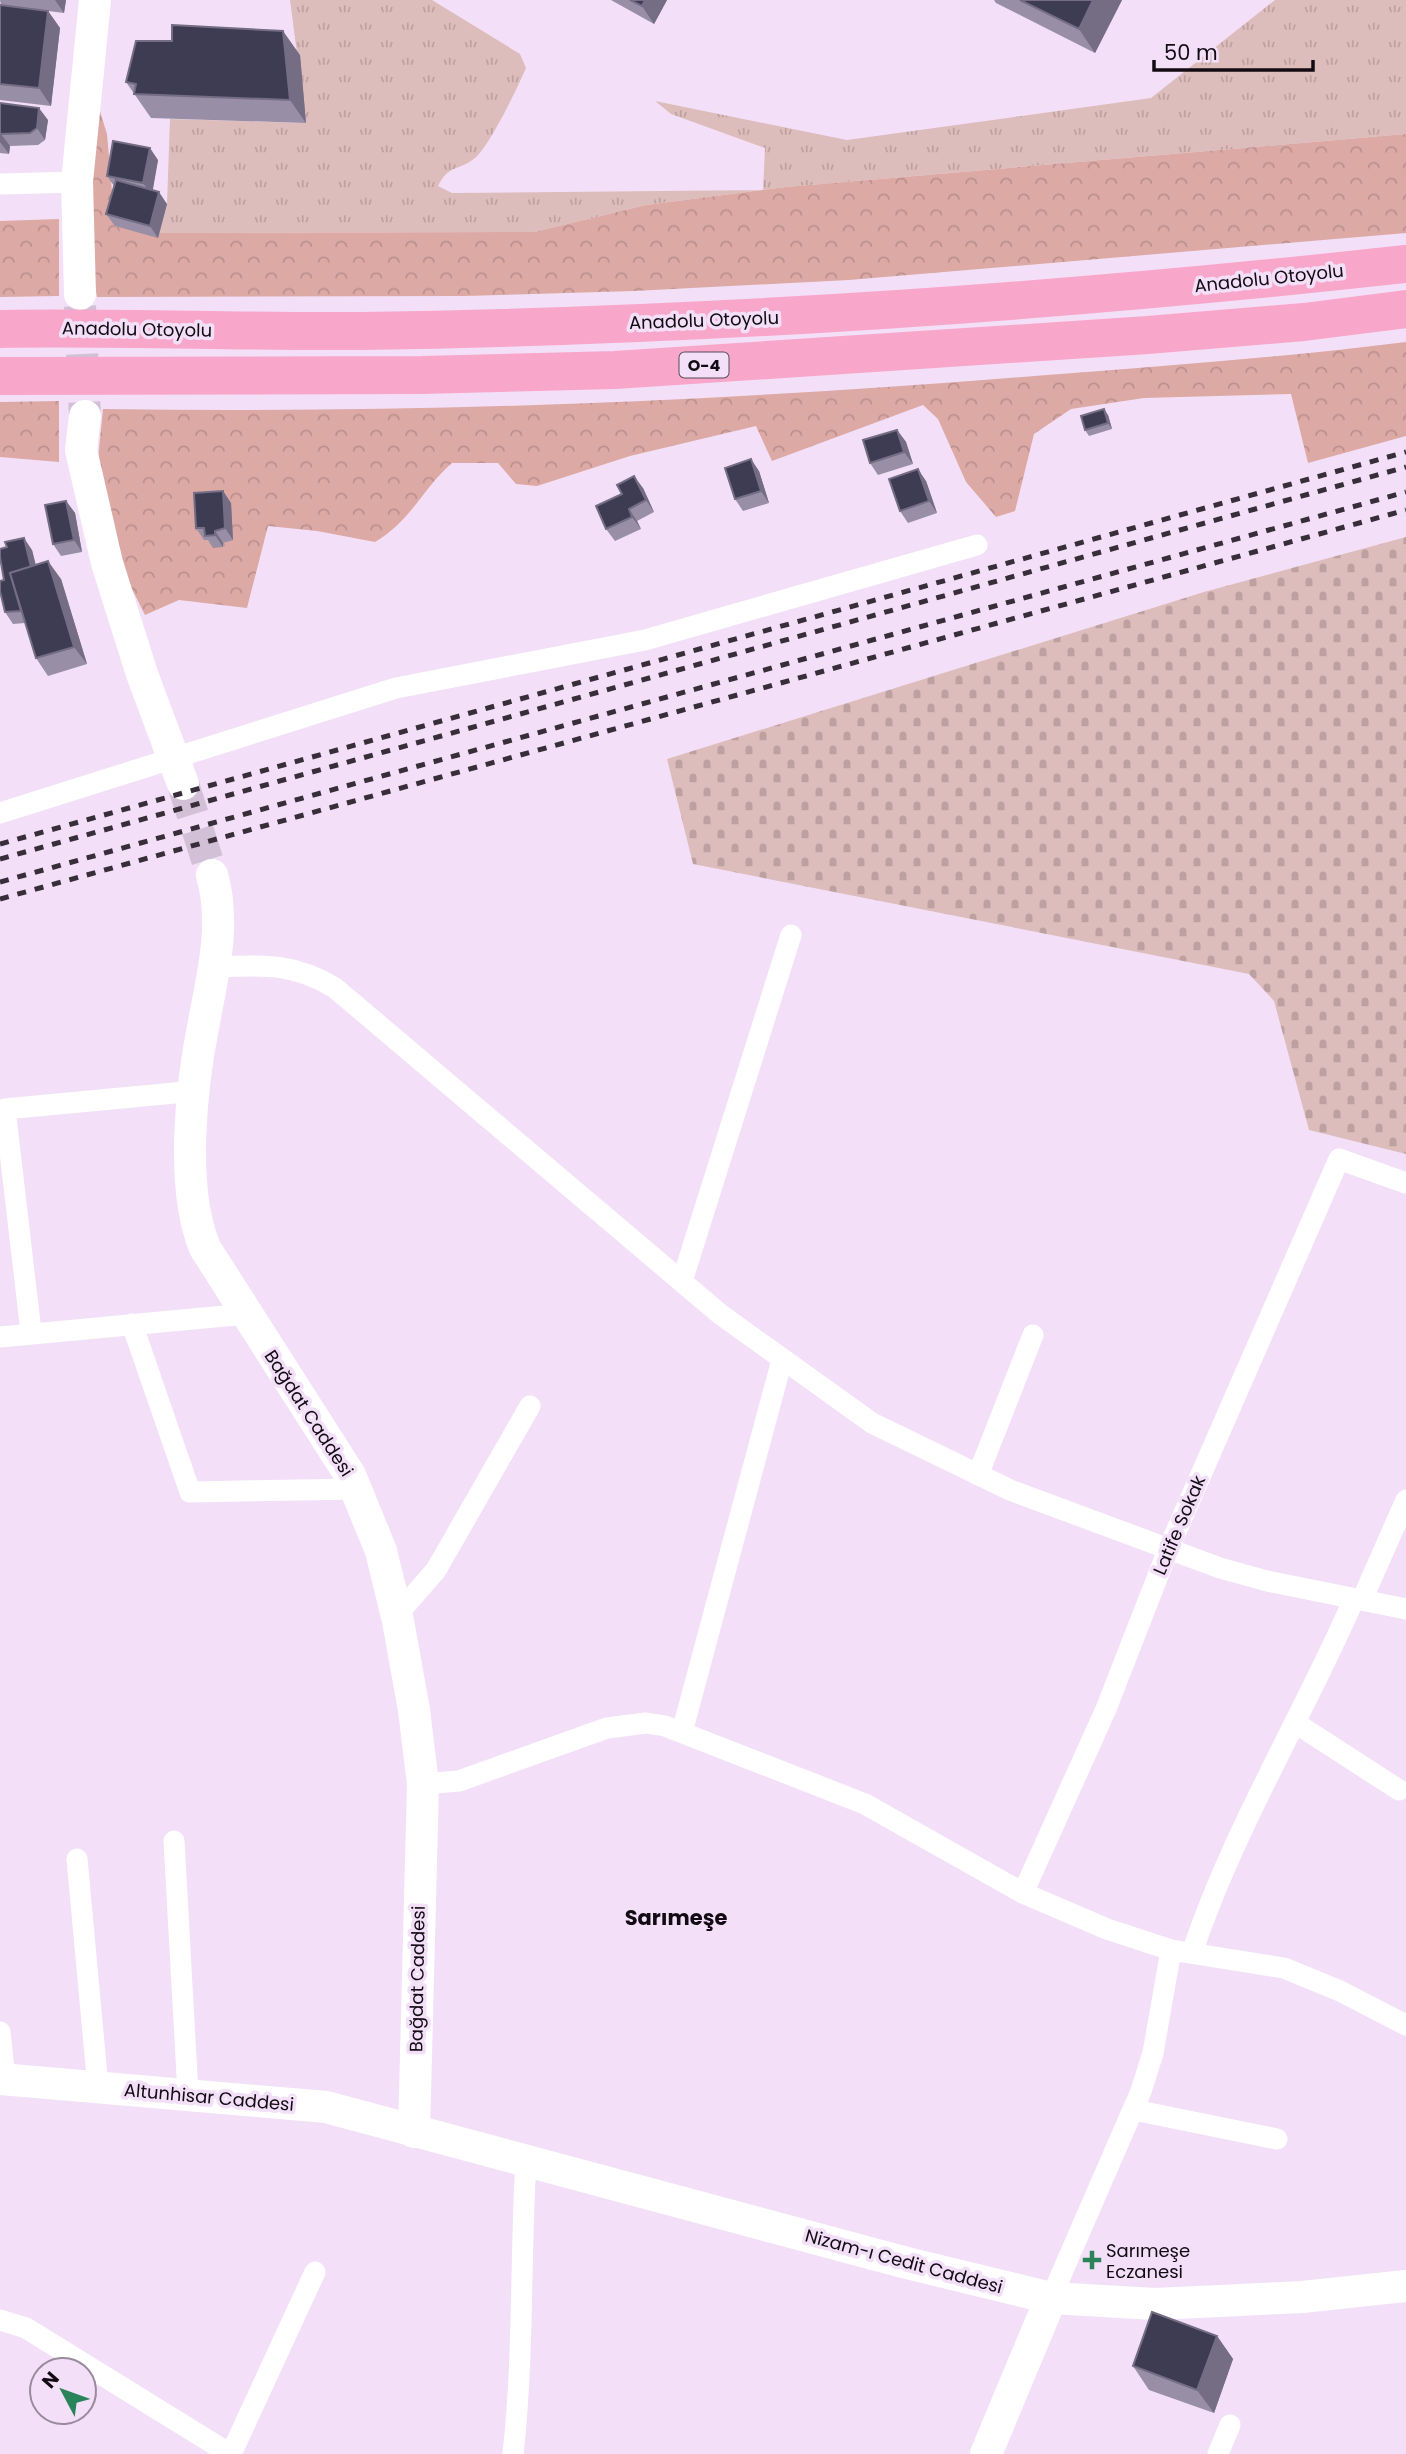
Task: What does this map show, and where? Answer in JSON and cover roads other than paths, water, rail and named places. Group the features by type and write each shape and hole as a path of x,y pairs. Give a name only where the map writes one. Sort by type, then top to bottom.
{"highway":[{"name":"Anadolu Otoyolu","path":"0,329 361,331 843,314 1125,292 1406,264"},
{"name":"O-4","path":"0,376 344,376 615,370 1148,335 1406,309"}],"street":[{"path":"80,294 77,182 95,0"},
{"path":"0,184 77,182"},
{"path":"85,416 81,450 101,539 126,626 178,771"},
{"path":"0,813 178,771 396,688 645,640 977,545"},
{"name":"Bağdat Caddesi","path":"212,875 220,909 200,1043 190,1160 198,1230 205,1248 334,1447 356,1489 380,1551 396,1616 414,1710 423,1784 414,2132"},
{"path":"682,1281 791,936"},
{"path":"213,967 288,967 335,988 682,1281 782,1360 872,1423 978,1475 1168,1549 1267,1581 1406,1609"},
{"path":"31,1332 5,1110 196,1091"},
{"name":"Latife Sokak","path":"1023,1893 1106,1709 1168,1549 1339,1159 1406,1183"},
{"path":"0,1337 246,1314"},
{"path":"132,1324 190,1492 356,1489"},
{"path":"978,1475 1033,1335"},
{"path":"682,1732 782,1360"},
{"path":"396,1616 436,1570 530,1406"},
{"path":"986,2454 1134,2110 1181,1951 1297,1724 1406,1500"},
{"path":"423,1784 471,1777 607,1728 646,1723 682,1732 865,1804 1023,1893 1107,1929 1181,1951 1284,1968 1340,1991 1405,2023"},
{"path":"1297,1724 1399,1790"},
{"path":"174,1841 188,2094"},
{"path":"78,1859 97,2087"},
{"path":"0,2032 3,2079"},
{"name":"Altunhisar Caddesi","path":"3,2079 326,2107 414,2132"},
{"path":"1134,2110 1277,2139"},
{"name":"Nizam-ı Cedit Caddesi","path":"414,2132 903,2262 1051,2298 1155,2304 1302,2297 1406,2287"},
{"path":"513,2454 519,2398 520,2248 526,2160"},
{"path":"0,2320 26,2328 230,2454 315,2272"},
{"path":"1218,2454 1230,2425"}],"tunnel":[{"path":"80,306 85,416"},
{"path":"183,784 212,875"}],"railway":[{"path":"0,844 1406,452"},
{"path":"0,859 1406,467"},
{"path":"0,882 1406,492"},
{"path":"0,899 1406,510"}],"place":[{"name":"Sarımeşe Eczanesi","path":"1092,2260"}],"district":[{"name":"Sarımeşe","path":"676,1917"}]}
